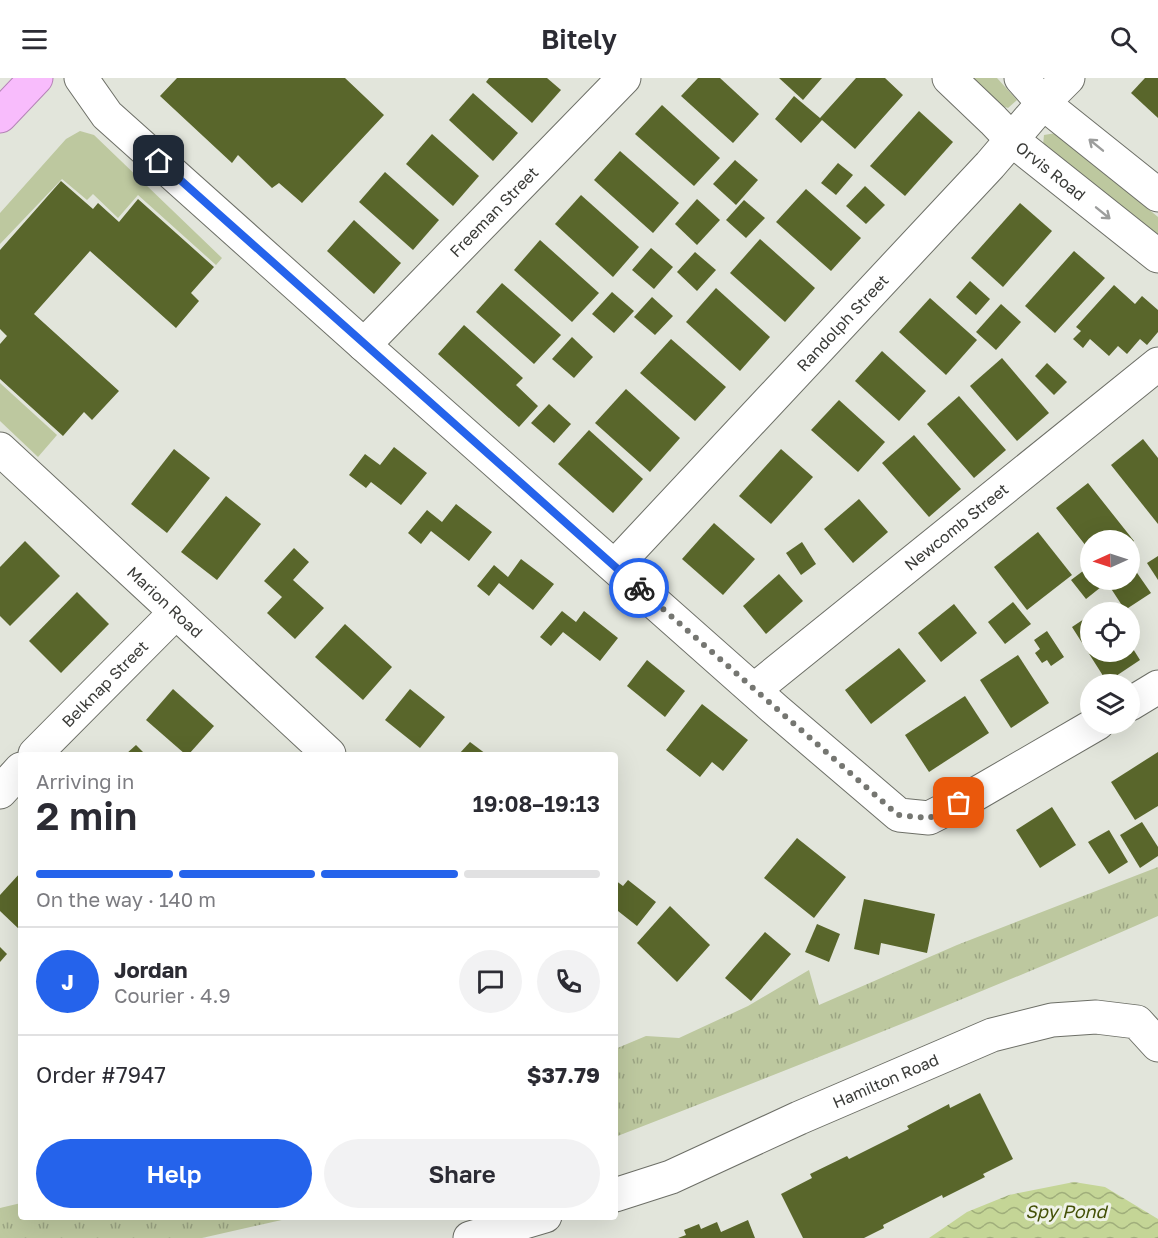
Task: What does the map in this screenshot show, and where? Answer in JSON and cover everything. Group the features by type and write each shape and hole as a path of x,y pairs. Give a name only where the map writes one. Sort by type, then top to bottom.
{"highway":[{"path":"0,116 36,78"}],"street":[{"path":"81,78 108,115 364,345 898,815 929,818 975,795 1080,734"},
{"name":"Freeman Street","path":"364,345 624,78"},
{"name":"Orvis Road","path":"949,78 1012,140 1158,256"},
{"path":"1021,78 1043,103 1158,195"},
{"name":"Randolph Street","path":"615,566 1068,78"},
{"name":"Newcomb Street","path":"754,690 1158,364"},
{"name":"Marion Road","path":"0,449 327,752"},
{"name":"Belknap Street","path":"37,752 175,613"},
{"path":"1140,698 1158,687"},
{"path":"0,792 18,772"},
{"name":"Hamilton Road","path":"618,1194 671,1178 799,1118 992,1035 1052,1020 1096,1017 1137,1022 1158,1045"},
{"path":"470,1238 531,1220"}],"green space":[{"path":"968,78 997,78 1017,100 1008,108 997,104"},
{"path":"80,131 94,135 222,258 216,265 138,195 118,218 93,194 87,200 62,179 0,244 0,213 66,139"},
{"path":"1056,133 1158,217 1158,243 1043,145 1044,135"},
{"path":"0,383 57,435 38,457 0,421"},
{"path":"1158,867 1158,916 956,1002 618,1136 618,1048 646,1036 679,1038 748,1006 809,970 819,1005 957,945"},
{"path":"18,1204 18,1220 282,1220 202,1238 0,1238 0,1208"}],"water":[{"name":"Spy Pond","path":"1074,1182 1105,1187 1158,1219 1158,1238 929,1238 967,1212 1009,1195"}],"building":[{"path":"177,78 345,78 384,115 302,203 279,183 272,188 238,155 232,163 160,96"},
{"path":"489,78 547,78 561,90 532,123 486,82"},
{"path":"698,78 720,78 759,114 733,143 681,96"},
{"path":"779,78 822,78 803,100"},
{"path":"856,78 885,78 903,95 855,149 822,120 801,143 775,119 794,96 820,118"},
{"path":"1145,78 1158,78 1158,118 1131,93"},
{"path":"473,93 518,133 493,161 449,120"},
{"path":"662,105 720,158 694,186 635,134"},
{"path":"919,111 953,142 905,196 870,166"},
{"path":"432,134 479,176 453,206 406,164"},
{"path":"620,151 679,203 653,233 594,180"},
{"path":"735,160 758,180 736,205 713,184"},
{"path":"838,163 853,175 836,195 821,183"},
{"path":"385,172 439,220 413,250 359,202"},
{"path":"61,181 93,209 98,203 119,222 138,199 214,267 191,293 199,301 176,328 90,251 34,314 119,391 92,420 84,412 63,436 0,379 0,344 7,336 0,329 0,250"},
{"path":"865,186 885,205 866,224 846,206"},
{"path":"806,189 861,238 831,271 776,222"},
{"path":"581,195 639,247 613,277 555,224"},
{"path":"697,199 720,220 697,245 675,224"},
{"path":"744,200 765,218 746,238 726,220"},
{"path":"1020,203 1052,231 1003,287 971,258"},
{"path":"354,220 401,263 374,294 327,251"},
{"path":"760,239 815,288 785,322 730,273"},
{"path":"540,240 599,293 572,322 514,270"},
{"path":"651,248 673,267 654,289 632,270"},
{"path":"1074,251 1105,278 1055,333 1025,306"},
{"path":"695,252 716,270 697,291 677,272"},
{"path":"970,281 990,299 976,315 956,297"},
{"path":"502,283 561,335 534,364 476,312"},
{"path":"1114,285 1135,304 1142,296 1158,310 1158,332 1147,345 1140,339 1127,354 1118,346 1109,356 1090,339 1083,348 1073,339 1081,331 1076,327"},
{"path":"716,288 770,337 740,371 686,322"},
{"path":"612,292 634,311 614,333 592,314"},
{"path":"652,297 673,316 655,335 634,317"},
{"path":"930,298 977,340 946,375 899,332"},
{"path":"1001,304 1021,322 996,350 976,332"},
{"path":"464,325 523,378 516,385 538,406 519,427 438,354"},
{"path":"572,337 593,357 574,378 552,359"},
{"path":"671,339 726,387 695,421 640,373"},
{"path":"882,351 926,391 899,421 855,381"},
{"path":"1002,358 1049,413 1017,441 970,386"},
{"path":"1047,363 1067,382 1054,395 1035,376"},
{"path":"626,389 680,438 650,472 595,423"},
{"path":"959,396 1006,450 974,478 927,424"},
{"path":"839,400 885,442 858,472 811,430"},
{"path":"549,404 571,424 554,443 531,423"},
{"path":"589,430 643,479 613,513 558,464"},
{"path":"914,435 961,489 929,517 882,463"},
{"path":"1143,439 1158,458 1158,524 1111,465"},
{"path":"394,447 427,473 401,505 371,482 366,488 349,475 365,454 380,465"},
{"path":"174,449 210,478 167,533 131,504"},
{"path":"781,449 813,477 771,524 739,496"},
{"path":"1088,483 1125,530 1080,530 1080,538 1056,508"},
{"path":"226,496 261,524 217,580 181,552"},
{"path":"859,499 888,532 853,563 824,529"},
{"path":"456,504 492,532 469,561 431,531 421,544 408,533 427,510 442,522"},
{"path":"714,523 755,559 723,595 682,559"},
{"path":"1038,532 1072,575 1027,610 994,567"},
{"path":"25,541 60,576 10,626 0,616 0,567"},
{"path":"802,542 816,564 801,575 786,553"},
{"path":"294,548 309,562 293,580 324,608 295,639 267,613 282,597 264,581"},
{"path":"1158,556 1158,580 1147,563"},
{"path":"521,559 554,584 533,610 499,583 489,596 477,586 494,565 508,577"},
{"path":"1080,573 1080,590 1097,590 1086,599 1071,580"},
{"path":"779,574 803,601 766,634 743,606"},
{"path":"1140,577 1151,593 1137,602 1120,602 1112,590 1140,590"},
{"path":"77,592 109,624 61,673 29,641"},
{"path":"1013,602 1031,624 1005,644 988,622"},
{"path":"954,604 977,633 941,662 918,633"},
{"path":"562,611 576,622 584,611 618,638 600,661 563,632 551,646 540,637"},
{"path":"1080,622 1080,640 1072,627"},
{"path":"345,624 392,667 363,700 315,657"},
{"path":"1047,631 1064,657 1051,666 1047,660 1042,663 1035,653 1040,649 1034,640"},
{"path":"899,648 926,681 871,724 845,690"},
{"path":"1018,655 1049,703 1011,728 980,680"},
{"path":"647,660 685,691 665,717 627,686"},
{"path":"1094,662 1137,662 1119,674 1102,674"},
{"path":"173,689 214,726 191,752 183,752 146,720"},
{"path":"410,689 445,717 420,748 385,720"},
{"path":"965,696 989,733 929,772 905,735"},
{"path":"702,704 748,740 723,771 712,762 700,777 666,750"},
{"path":"470,742 483,752 461,752"},
{"path":"136,745 143,752 128,752"},
{"path":"1158,752 1158,806 1135,820 1111,782"},
{"path":"1052,807 1076,845 1040,868 1016,830"},
{"path":"1142,822 1158,847 1158,856 1140,868 1120,835"},
{"path":"1109,830 1128,862 1109,874 1088,842"},
{"path":"797,838 846,877 814,918 764,878"},
{"path":"18,875 18,928 0,911 0,895"},
{"path":"628,880 656,902 637,926 618,911 618,882 623,886"},
{"path":"864,899 935,914 927,953 881,943 879,955 854,949"},
{"path":"670,906 710,945 677,982 637,943"},
{"path":"817,924 840,934 829,962 805,952"},
{"path":"765,932 791,954 751,1001 725,978"},
{"path":"0,947 7,954 0,962"},
{"path":"980,1093 1013,1159 983,1174 985,1177 943,1198 942,1195 883,1225 884,1228 864,1238 803,1238 781,1194 812,1178 810,1174 847,1156 849,1159 909,1129 907,1126 949,1104 950,1108"},
{"path":"748,1220 755,1238 678,1238 686,1235 684,1230 699,1224 701,1229 717,1222 721,1232"}],"way so far":[{"path":"639,588 898,815 929,818 959,803"}],"route":[{"path":"159,161 639,588"}]}
